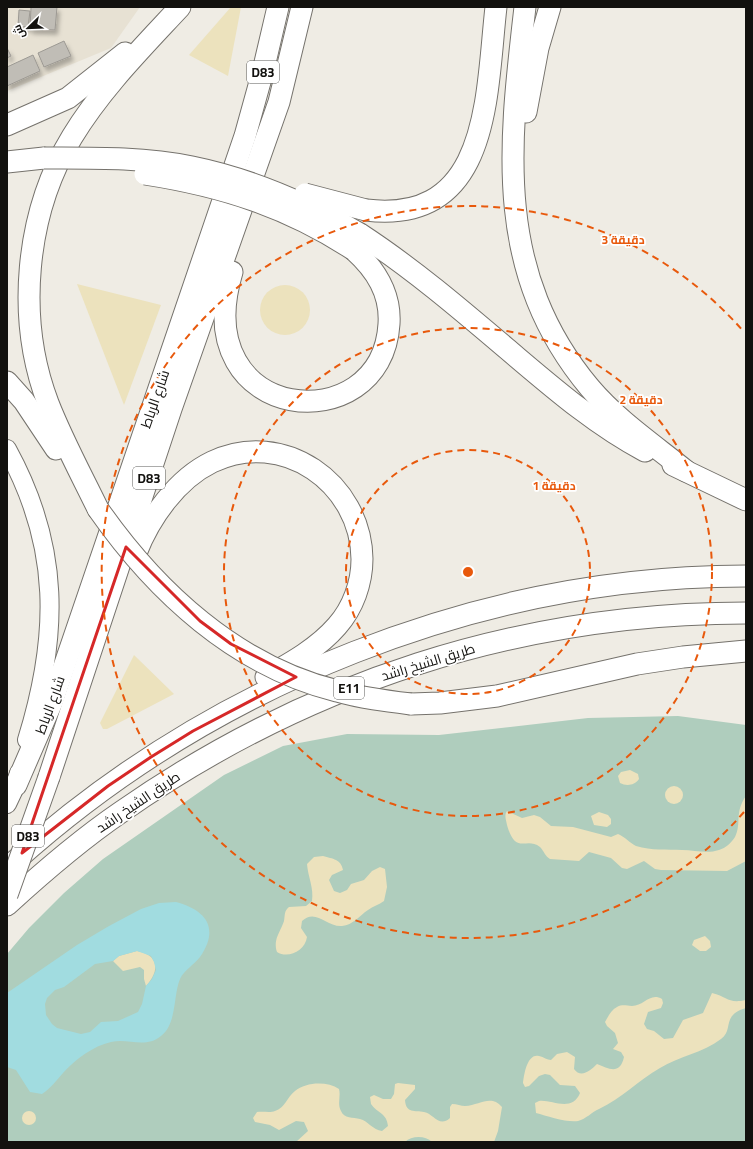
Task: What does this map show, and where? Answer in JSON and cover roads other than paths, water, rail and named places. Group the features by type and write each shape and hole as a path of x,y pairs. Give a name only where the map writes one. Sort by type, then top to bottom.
{"highway":[{"path":"7,125 68,98 114,62 179,7"},
{"path":"98,509 51,409 37,364 31,326 30,287 33,248 41,210 54,173 71,138 93,106 179,7"},
{"name":"شارع الرباط","path":"16,785 52,702 245,136 263,71 278,7"},
{"name":"شارع الرباط","path":"7,895 97,634 171,409 279,102 302,7"},
{"path":"279,102 303,47 314,7"},
{"path":"7,176 43,165 118,158 167,163 215,172 255,177 317,198 366,210 386,213 407,211 426,204 443,194 458,180 469,163 476,144 484,110 496,7"},
{"path":"525,7 514,107 512,165 517,229 524,264 535,298 550,330 565,354 591,389 616,414 686,471"},
{"path":"514,194 529,95 538,48 550,7"},
{"path":"7,162 43,165 77,171 140,173 215,188 283,210 325,231 357,242 435,288 587,415 635,446 746,500"},
{"path":"215,172 289,198 337,221 357,242 380,280 388,305 389,331 386,344 374,366 358,383 338,395 315,401 291,401 280,398 258,387 241,370 235,360 227,337 225,314 230,279 250,206 252,181"},
{"path":"7,382 42,425 75,482 98,509 125,546 155,579 200,621 231,644 264,663 299,679 328,689 373,700 411,704 447,702 497,696 637,664 682,657 746,651"},
{"path":"97,634 115,606 141,540 150,523 175,491 199,470 213,462 234,455 262,452 278,454 310,466 336,488 354,516 362,548 360,582 347,612 337,626 311,650 236,694 193,731"},
{"name":"طريق الشيخ راشد","path":"7,868 27,850 108,786 193,731 279,685 380,643 471,614 513,604 599,588 686,578 746,576"},
{"name":"طريق الشيخ راشد","path":"7,905 80,842 160,785 244,736 339,692 424,661 471,648 545,631 627,618 676,614 746,613"},
{"path":"7,862 27,850"}],"main road":[{"path":"7,449 30,497 40,531 48,568 50,599 47,660 41,690 16,785 7,804"}],"water":[{"path":"176,902 186,905 202,915 207,922 209,929 209,937 206,947 200,957 180,979 172,1017 166,1031 155,1040 149,1042 118,1041 104,1044 85,1054 73,1063 51,1087 42,1094 30,1092 16,1070 7,1067 7,993 77,945 109,926 141,909 159,903","holes":["137,951 151,956 156,970 152,979 146,986 142,1004 138,1012 118,1021 101,1022 90,1032 81,1034 57,1028 52,1024 46,1015 45,1004 47,998 55,990 64,987 95,964 113,961 119,956"]}]}
